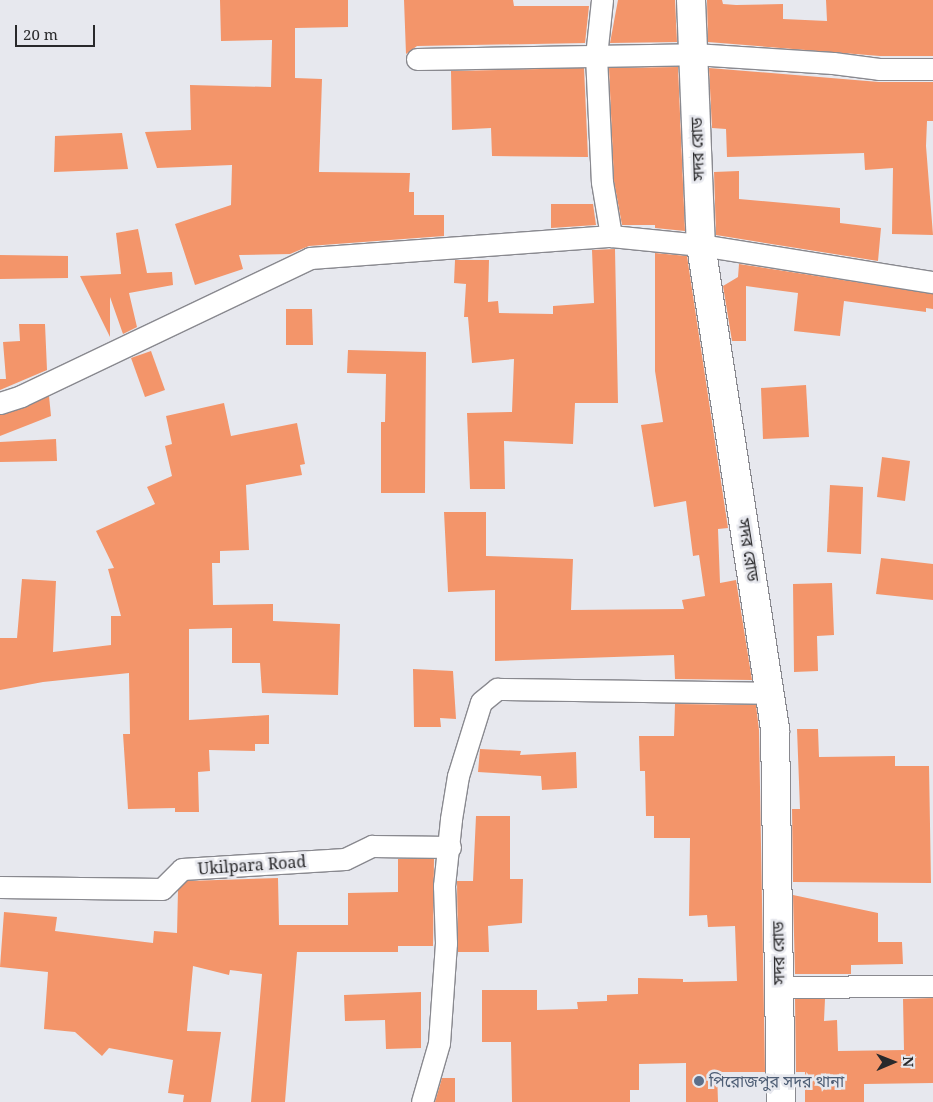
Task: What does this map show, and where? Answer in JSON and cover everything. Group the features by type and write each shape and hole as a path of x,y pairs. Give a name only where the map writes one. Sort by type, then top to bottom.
{"street":[{"path":"602,0 596,56 602,182 610,236"},
{"name":"সদর রোড","path":"691,0 701,245 772,692 776,729 781,1102"},
{"path":"416,59 694,54 833,63 879,69 933,69"},
{"path":"0,403 21,396 310,258 610,236 701,245 933,282"},
{"path":"422,1102 440,1043 446,943 444,886 458,776 481,702 497,689 772,692"},
{"name":"Ukilpara Road","path":"0,887 162,889 182,869 345,859 372,846 450,847"},
{"path":"778,987 933,986"}],"building":[{"path":"220,0 348,0 348,27 295,28 295,78 322,79 319,172 410,173 409,192 414,192 414,215 444,215 444,236 309,246 290,254 239,255 243,269 195,285 175,224 231,205 232,165 157,168 145,132 191,130 190,85 271,87 272,40 221,41"},
{"path":"404,0 513,0 514,6 589,6 585,43 417,46 406,54"},
{"path":"618,0 675,0 677,42 610,43"},
{"path":"707,0 722,0 723,4 736,5 783,4 783,19 827,21 826,0 933,0 933,56 880,56 708,42"},
{"path":"678,67 685,231 655,228 655,225 622,225 614,181 609,68"},
{"path":"584,68 588,157 492,156 491,128 452,130 451,71"},
{"path":"709,68 879,82 933,82 933,121 927,121 926,146 933,235 892,234 893,168 865,170 864,153 727,157 726,129 712,128"},
{"path":"122,133 128,169 54,172 55,136"},
{"path":"739,171 739,199 840,208 840,223 881,228 878,261 716,235 714,172"},
{"path":"551,204 593,204 596,225 551,228"},
{"path":"138,229 147,273 172,272 173,285 129,293 137,327 123,334 110,297 110,337 80,276 121,274 116,233"},
{"path":"615,249 618,403 575,403 573,444 504,441 505,489 470,489 467,413 512,412 514,359 472,363 468,317 464,317 466,284 454,283 455,260 489,260 488,302 498,301 499,313 553,314 553,306 594,303 592,250"},
{"path":"655,253 687,256 728,528 718,529 720,583 736,580 752,680 675,679 674,655 495,661 495,590 448,592 444,512 486,512 486,556 573,559 571,610 684,609 682,600 705,596 699,555 693,556 686,501 654,507 641,425 663,422 655,371"},
{"path":"0,255 68,256 68,278 0,279"},
{"path":"739,264 933,294 933,309 926,308 926,312 844,301 840,336 794,331 798,293 746,286 746,341 732,341 723,286 738,277"},
{"path":"286,309 312,309 313,345 286,345"},
{"path":"19,324 45,324 47,370 0,390 0,379 6,379 3,342 20,341"},
{"path":"348,350 426,352 425,493 381,493 381,422 385,422 386,374 347,373"},
{"path":"151,351 165,390 145,397 131,358"},
{"path":"806,385 809,437 763,439 761,388"},
{"path":"49,396 51,416 0,436 0,415"},
{"path":"224,403 231,436 297,423 305,464 300,465 302,475 246,485 249,550 220,551 220,563 212,563 213,605 273,604 273,621 340,624 338,695 262,693 260,663 232,663 232,628 189,629 189,720 269,715 269,744 255,744 255,751 209,750 210,771 198,772 199,812 175,812 175,808 128,809 123,734 130,734 129,673 43,682 0,690 0,638 17,638 22,579 56,581 53,652 111,645 111,616 121,616 108,569 114,568 96,531 155,504 147,487 172,476 165,446 172,444 166,416"},
{"path":"56,439 57,461 0,462 0,442"},
{"path":"882,457 910,461 905,501 877,497"},
{"path":"830,485 863,487 861,554 827,552"},
{"path":"881,558 933,564 933,600 876,594"},
{"path":"832,583 834,635 817,636 818,671 794,672 793,584"},
{"path":"413,669 453,671 456,719 440,718 441,727 414,727"},
{"path":"675,704 756,705 759,730 765,1072 717,1072 718,1102 686,1102 686,1063 639,1064 639,1090 630,1090 630,1102 512,1102 511,1042 482,1042 482,990 537,990 537,1010 578,1009 577,1002 607,1001 607,995 638,994 638,978 683,979 683,982 737,981 735,926 708,927 707,915 689,916 690,838 654,838 654,816 646,816 645,771 640,771 639,736 674,736"},
{"path":"797,729 818,729 819,757 895,756 895,766 929,766 931,883 793,882 792,809 800,809"},
{"path":"480,749 521,751 520,755 576,752 577,788 542,790 541,776 478,772"},
{"path":"476,816 510,816 510,879 523,879 522,923 488,926 489,952 458,952 457,881 473,881"},
{"path":"398,859 434,859 433,946 398,946 398,952 297,952 285,1102 251,1102 262,974 230,970 229,975 193,966 187,1031 221,1032 211,1102 183,1102 184,1095 168,1093 173,1060 109,1048 102,1056 75,1032 44,1029 48,972 0,967 4,912 57,917 55,931 153,943 154,931 177,933 178,890 187,881 278,878 279,925 348,925 348,893 398,892"},
{"path":"793,895 878,913 878,942 902,942 903,964 851,965 851,974 795,974"},
{"path":"421,992 421,1048 386,1049 385,1020 345,1021 344,995"},
{"path":"933,998 933,1083 864,1084 864,1102 805,1102 805,1072 796,1072 795,999 825,999 824,1021 837,1020 838,1051 904,1050 903,999"},
{"path":"442,1078 455,1078 455,1102 435,1102"}],"place":[{"name":"পিরোজপুর সদর থানা","path":"699,1081"}]}
